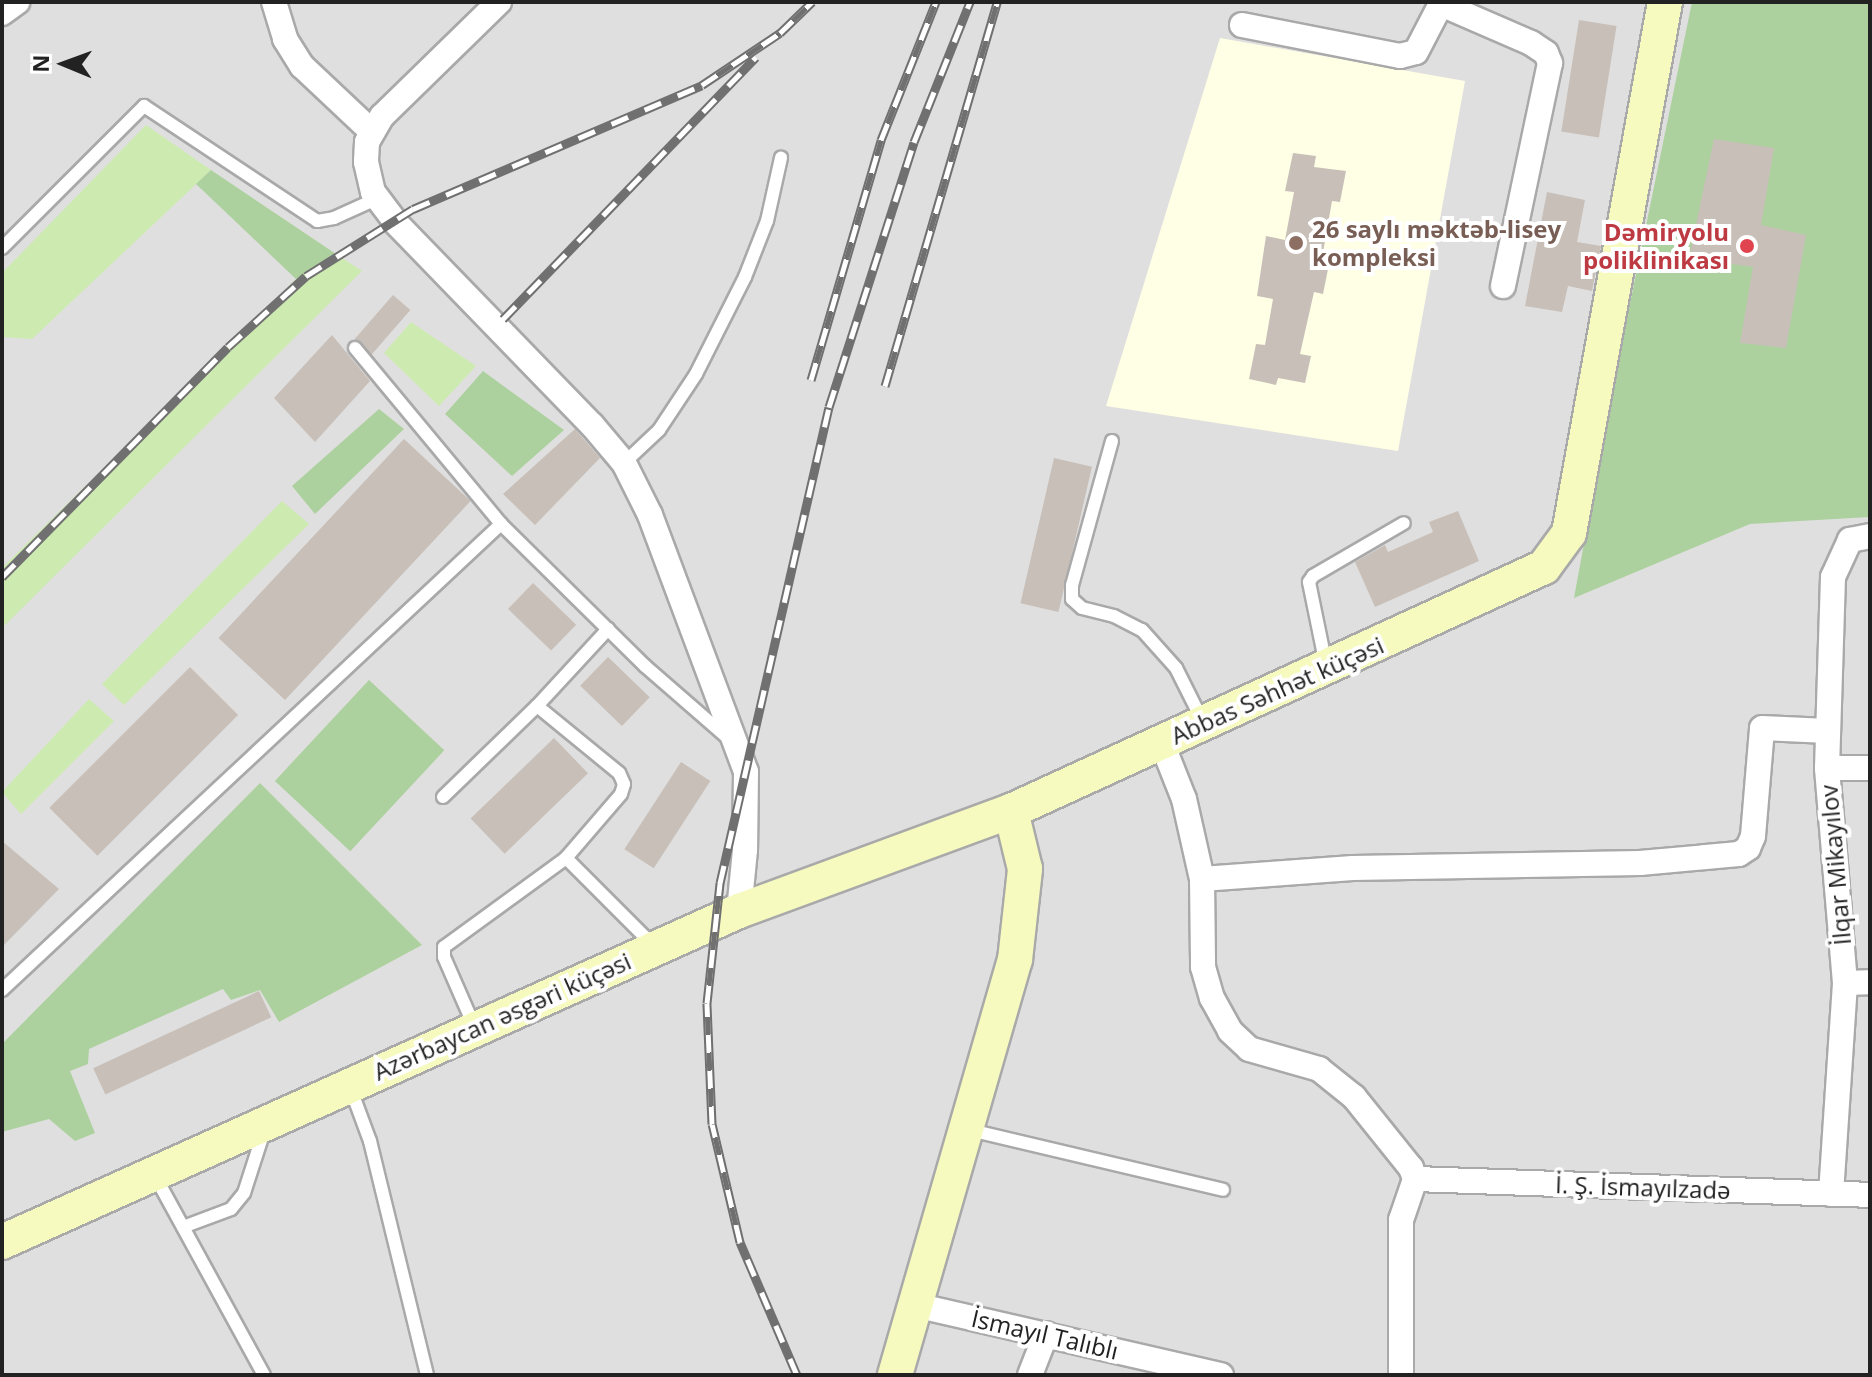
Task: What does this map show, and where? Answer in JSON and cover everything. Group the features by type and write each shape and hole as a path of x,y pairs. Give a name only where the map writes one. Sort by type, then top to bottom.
{"main road":[{"name":"Abbas Səhhət küçəsi","path":"1011,811 1544,567 1569,533 1665,2"},
{"name":"Azərbaycan əsgəri küçəsi","path":"2,1242 739,911 1011,811"},
{"path":"895,1375 1015,960 1025,869 1011,811"}],"street":[{"path":"2,13 17,2"},
{"path":"274,2 285,39 302,66 372,132"},
{"path":"499,2 382,116 367,142 366,162 378,198 406,234 592,425 624,463 650,515 746,772 745,850 739,911"},
{"path":"1242,25 1400,56 1416,52 1442,3 1531,43 1546,53 1550,63 1503,286"},
{"name":"İlqar Mikayılov","path":"1831,1194 1845,983 1827,768 1833,577 1860,538"},
{"path":"1202,879 1384,866 1640,863 1739,854 1748,848 1753,836 1762,728 1828,731"},
{"path":"1161,741 1184,799 1202,879 1203,967 1212,998 1230,1031 1249,1049 1319,1069 1354,1097 1411,1168 1415,1179 1401,1220 1401,1375"},
{"path":"1827,768 1870,768"},
{"path":"1845,983 1870,982"},
{"name":"İ. Ş. İsmayılzadə","path":"1415,1179 1870,1195"},
{"name":"İsmayıl Talıblı","path":"915,1305 1221,1375"},
{"path":"1030,1375 1046,1334"}],"lane":[{"path":"2,248 144,106 317,221 334,218 378,198"},
{"path":"624,463 659,430 696,374 745,277 767,221 781,158"},
{"path":"355,348 501,524 608,629 734,744"},
{"path":"1112,441 1072,585 1072,599 1082,608 1114,616 1142,630 1176,668 1204,722"},
{"path":"1327,668 1309,582 1313,576 1404,523"},
{"path":"2,990 501,524"},
{"path":"443,797 537,706 608,629"},
{"path":"475,1028 444,957 444,947 566,858 621,794 624,784 619,773 537,706"},
{"path":"566,858 656,948"},
{"path":"349,1084 370,1141 427,1375"},
{"path":"183,1227 231,1209 244,1193 267,1121"},
{"path":"967,1130 1223,1190"},
{"path":"153,1173 264,1375"}],"shaded area":[{"path":"2,2 1870,2 1870,1375 2,1375"},
{"name":"26 saylı məktəb-lisey kompleksi","path":"1220,38 1465,81 1398,451 1106,406"}],"green space":[{"path":"1692,2 1870,2 1870,517 1750,524 1574,598 1612,391"},
{"path":"146,125 211,170 32,339 2,337 2,273"},
{"path":"211,170 339,256 296,279 196,184"},
{"path":"339,256 362,271 2,628 2,568 296,279"},
{"path":"411,322 476,366 439,406 384,353"},
{"path":"483,371 564,430 512,476 445,414"},
{"path":"379,409 404,429 315,514 292,486"},
{"path":"282,501 309,524 124,705 102,684"},
{"path":"369,680 444,750 350,851 275,781"},
{"path":"89,699 114,721 21,814 2,792"},
{"path":"260,783 422,945 279,1022 260,990 231,1000 223,989 89,1049 88,1064 70,1071 95,1133 75,1141 49,1119 2,1132 2,1044"}],"building":[{"path":"1579,20 1617,26 1599,138 1561,132"},
{"name":"Dəmiryolu poliklinikası","path":"1714,139 1774,148 1761,225 1806,235 1786,348 1740,343 1753,267 1689,258"},
{"path":"1293,153 1316,156 1314,167 1346,171 1340,202 1332,201 1322,258 1330,259 1323,294 1314,292 1300,354 1311,356 1305,383 1278,378 1276,385 1249,379 1256,344 1265,345 1273,299 1257,296 1266,236 1285,240 1294,192 1285,191"},
{"path":"1547,192 1585,200 1577,242 1601,246 1592,291 1568,286 1562,312 1525,306"},
{"path":"393,295 410,310 372,355 354,340"},
{"path":"332,335 370,381 315,442 274,398"},
{"path":"575,429 600,458 535,525 503,494"},
{"path":"404,439 471,501 285,700 218,638"},
{"path":"1054,458 1092,467 1058,612 1020,603"},
{"path":"1458,511 1479,561 1375,607 1355,562 1385,545 1388,552 1433,532 1429,522"},
{"path":"533,583 576,625 551,651 508,609"},
{"path":"608,657 650,697 622,726 580,686"},
{"path":"190,667 238,715 97,856 49,808"},
{"path":"554,738 588,773 505,854 471,819"},
{"path":"681,762 710,781 654,868 624,849"},
{"path":"2,841 59,889 2,947"},
{"path":"259,991 271,1017 105,1095 93,1068"}],"railway":[{"path":"2,577 228,347 306,276 413,209 702,85 780,33 812,2"},
{"path":"811,380 881,140 936,2"},
{"path":"797,1375 740,1242 712,1124 707,1003 720,883 829,407 914,142 970,2"},
{"path":"885,386 997,2"},
{"path":"503,319 756,57"}],"place":[{"name":"26 saylı məktəb-lisey kompleksi","path":"1296,243"},
{"name":"Dəmiryolu poliklinikası","path":"1747,246"}]}
